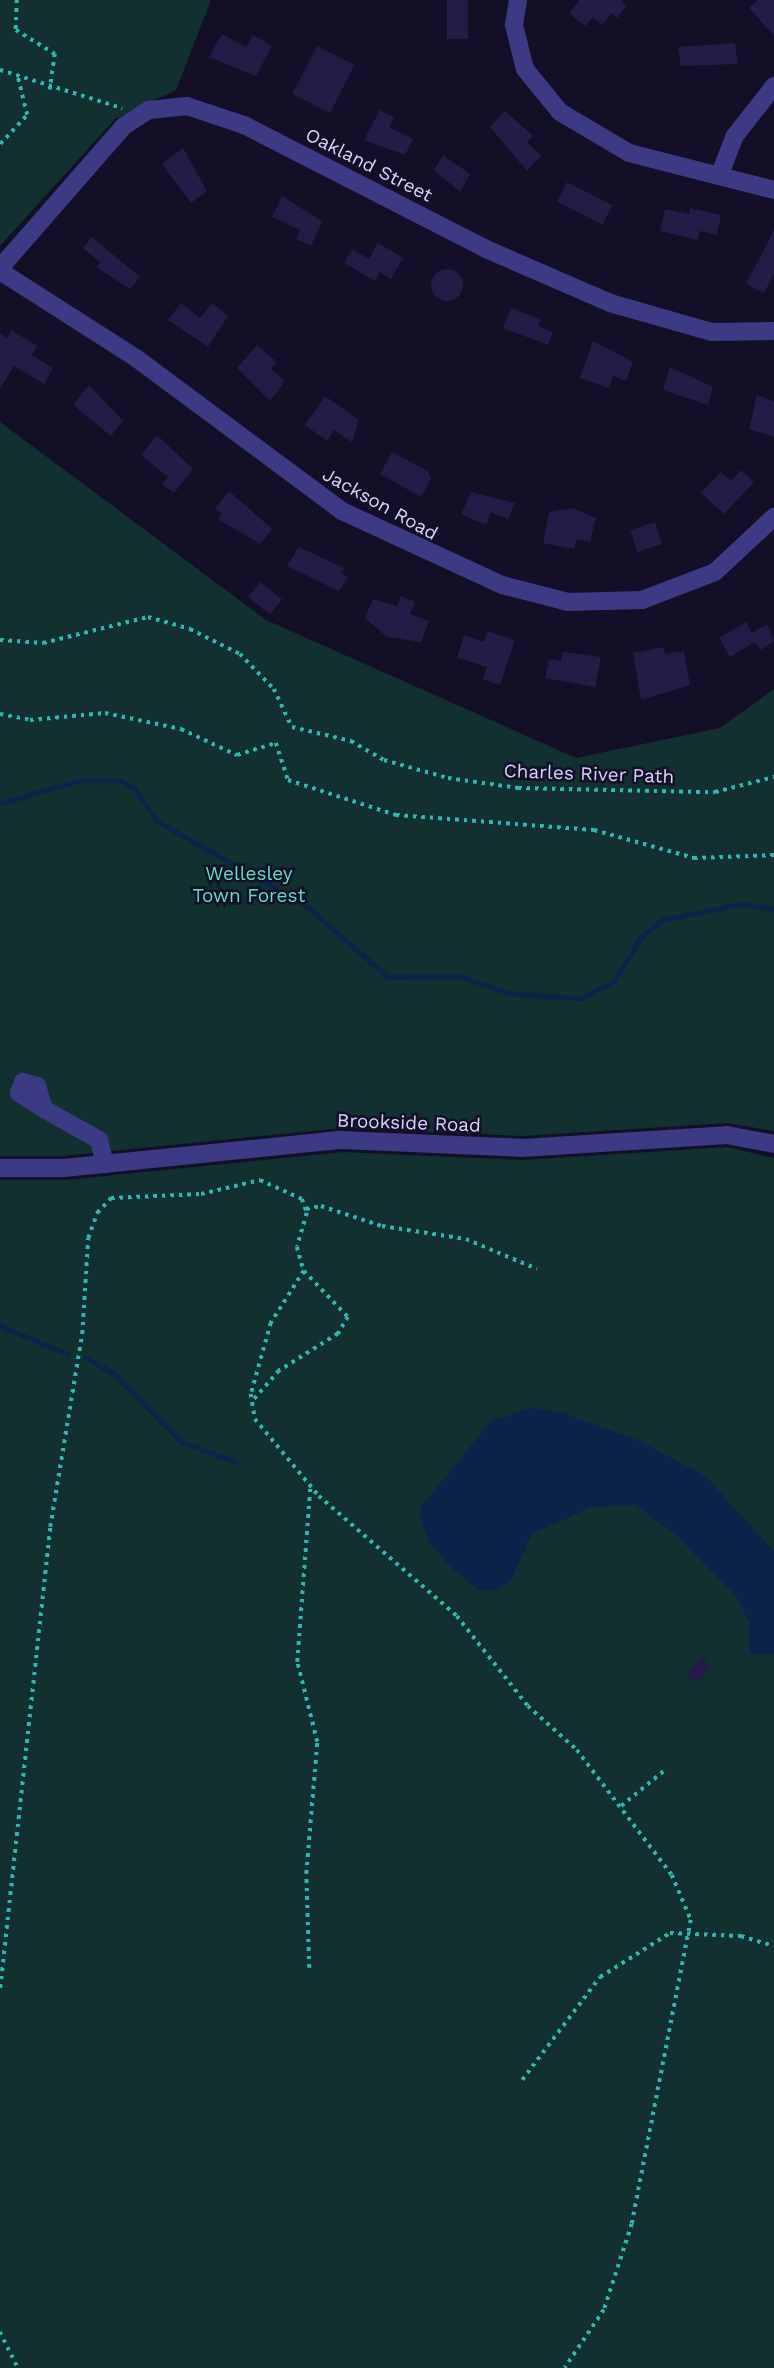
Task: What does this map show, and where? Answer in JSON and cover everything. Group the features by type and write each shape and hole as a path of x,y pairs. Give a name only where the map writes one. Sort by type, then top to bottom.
{"street":[{"path":"518,0 519,55 549,103 629,153 720,174 774,190"},
{"path":"720,174 734,137 774,86"},
{"name":"Oakland Street","path":"0,269 133,119 168,106 209,111 610,303 712,332 774,331"},
{"name":"Jackson Road","path":"0,269 136,358 342,511 502,585 569,603 642,600 715,572 774,517"},
{"path":"44,1109 96,1137 105,1164"},
{"name":"Brookside Road","path":"0,1168 105,1164 342,1140 522,1148 727,1135 774,1144"}],"path":[{"path":"18,0 16,30 55,54 50,90"},
{"path":"0,70 50,90 122,108 133,119"},
{"path":"0,144 27,115 18,78"},
{"name":"Charles River Path","path":"0,640 43,643 148,617 190,629 240,654 274,689 292,727 351,741 384,760 448,778 517,788 715,792 774,777"},
{"path":"0,714 30,720 105,713 181,729 237,754 276,743 288,779 396,815 594,830 694,858 774,855"},
{"path":"0,1988 50,1527 93,1219 121,1194 201,1194 249,1180 284,1187 298,1194 306,1209 297,1241 304,1271 345,1307 347,1320 335,1337 279,1371 250,1404"},
{"path":"306,1209 321,1206 382,1226 466,1240 537,1269"},
{"path":"304,1271 274,1315 250,1404 260,1426 310,1486 457,1616 528,1706 577,1750 672,1875 689,1913 689,1931 632,2224 604,2310 565,2368"},
{"path":"309,1968 306,1874 317,1742 297,1662 310,1486"},
{"path":"621,1806 666,1769"},
{"path":"522,2080 600,1977 670,1933 689,1931 774,1946"},
{"path":"0,2332 18,2368"}],"green space":[{"path":"0,0 211,0 176,90 115,119 0,246"},
{"name":"Wellesley Town Forest","path":"0,422 266,620 576,758 720,728 774,689 774,1131 727,1123 522,1136 342,1128 62,1156 0,1156"},
{"path":"727,1147 774,1158 774,2368 0,2368 0,1180 65,1180 343,1152 522,1160"}],"water":[{"path":"531,1408 561,1412 640,1441 705,1476 774,1551 774,1654 749,1654 749,1622 735,1595 675,1534 635,1505 592,1507 532,1534 511,1580 500,1590 477,1590 448,1564 430,1543 419,1517 422,1506 490,1422"}],"building":[{"path":"447,0 468,0 468,39 447,39"},
{"path":"580,0 622,0 626,6 617,18 612,13 602,25 593,17 585,26 569,13"},
{"path":"758,0 774,0 774,36 749,8"},
{"path":"222,34 246,47 253,35 272,46 256,76 209,57"},
{"path":"735,43 738,64 681,66 678,47"},
{"path":"317,46 354,65 330,113 292,94"},
{"path":"380,110 394,117 389,127 413,139 405,155 364,140"},
{"path":"505,111 533,136 527,142 541,156 527,171 490,127"},
{"path":"183,148 207,191 191,203 162,164"},
{"path":"443,155 470,174 460,192 434,170"},
{"path":"567,182 612,205 602,225 557,202"},
{"path":"282,196 322,221 311,246 296,239 300,230 272,217"},
{"path":"690,208 721,215 717,235 700,231 698,240 660,231 665,209 689,214"},
{"path":"774,230 774,274 764,293 746,284"},
{"path":"92,237 140,277 130,289 96,267 100,262 83,248"},
{"path":"378,243 403,258 391,279 380,272 375,281 344,263 352,249 369,259"},
{"path":"447,269 459,273 463,285 459,297 447,301 435,297 431,285 435,273"},
{"path":"181,303 200,318 212,303 228,316 208,347 168,320"},
{"path":"511,308 541,320 538,326 553,332 548,345 503,328"},
{"path":"11,330 37,346 32,355 53,368 44,384 14,366 0,389 0,333 7,338"},
{"path":"593,341 633,362 626,381 613,376 609,388 580,378"},
{"path":"257,345 277,362 271,369 285,381 270,401 237,368"},
{"path":"670,367 713,387 708,405 663,390"},
{"path":"89,385 123,421 111,436 73,405"},
{"path":"757,395 774,401 774,437 749,429"},
{"path":"325,396 359,420 352,442 334,430 327,441 305,425"},
{"path":"157,435 193,469 174,493 162,484 168,477 141,455"},
{"path":"392,452 428,471 431,479 421,497 380,474"},
{"path":"741,470 754,482 724,514 701,493 721,472 731,481"},
{"path":"229,491 272,529 260,544 218,519 222,514 215,509"},
{"path":"471,492 515,503 508,519 491,512 486,525 461,514"},
{"path":"572,508 596,518 590,542 577,539 574,549 543,543 549,512"},
{"path":"655,522 662,544 637,552 630,530"},
{"path":"299,547 344,568 341,573 348,577 339,591 287,566"},
{"path":"260,582 282,599 270,614 248,597"},
{"path":"401,596 415,602 410,614 429,621 421,642 387,637 365,618 373,599 397,606"},
{"path":"746,622 752,633 767,624 774,641 760,650 755,642 730,657 719,638"},
{"path":"487,631 515,640 500,685 483,679 487,667 457,658 464,635 484,642"},
{"path":"664,647 665,654 684,651 690,685 641,700 633,653"},
{"path":"563,652 601,657 595,687 545,678 549,659 561,661"},
{"path":"702,1657 712,1667 696,1683 686,1673"}],"waterway":[{"path":"0,803 80,780 119,780 134,788 157,821 306,906 388,977 459,976 513,994 581,998 614,981 641,937 662,920 740,904 774,909"},
{"path":"0,1326 68,1354"},
{"path":"86,1358 113,1373 181,1442 237,1462"}]}
